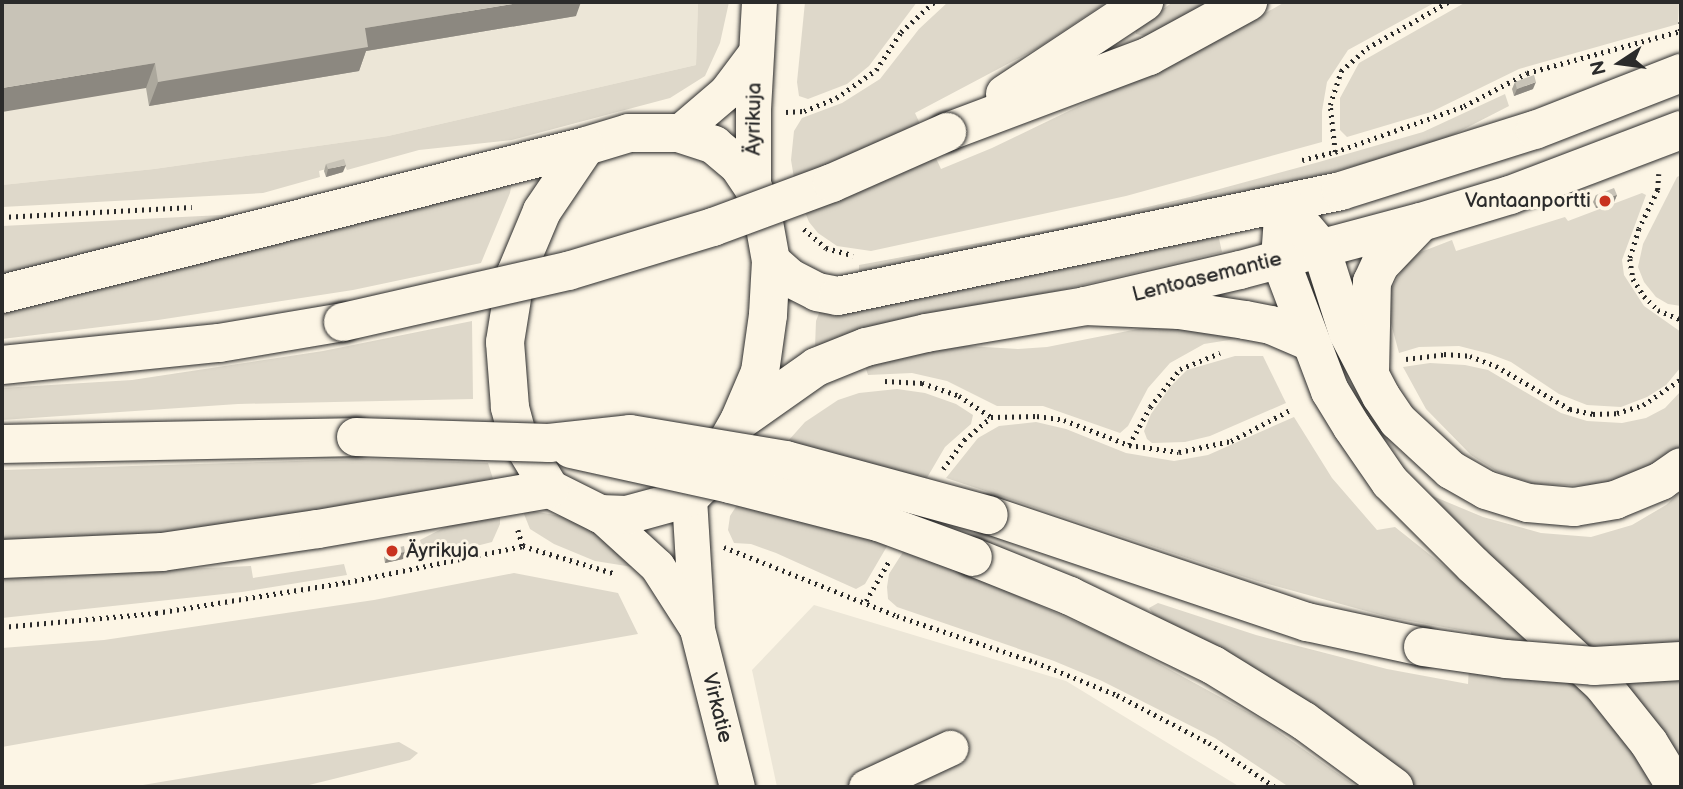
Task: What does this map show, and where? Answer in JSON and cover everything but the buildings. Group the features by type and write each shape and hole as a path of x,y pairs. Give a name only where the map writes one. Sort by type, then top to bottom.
{"main road":[{"path":"947,132 1143,2"},
{"path":"2,365 219,343 343,322 568,271 713,227 832,183 947,132 1149,56 1248,2"},
{"path":"771,261 797,282 817,292 838,296 1284,204 1341,191 1535,130 1681,73"},
{"name":"Lentoasemantie","path":"739,421 816,367 866,347 926,333 1085,306 1421,222 1510,195 1681,130"},
{"path":"2,294 629,133 678,134 714,145 738,164 754,187 762,211 771,261 768,315 760,372 739,421 703,484 689,498 627,515 600,514 550,489 517,434 510,407 505,342 516,273 530,232 559,183 586,146"},
{"path":"1284,204 1321,248 1348,333 1385,367"},
{"path":"1284,204 1280,259 1308,341 1330,391 1390,482 1473,565 1601,684 1649,743 1676,787"},
{"path":"1421,222 1380,265 1372,282 1385,367 1398,421 1451,470 1486,490 1528,503 1574,507 1615,500 1661,481 1681,467"},
{"path":"1085,306 1179,310 1245,320 1271,325 1308,341"},
{"path":"2,444 356,437 549,443 630,433 786,460 989,515 1307,622 1423,647 1506,659 1594,666 1681,661"},
{"path":"549,443 628,464 730,484 878,522 1070,596 1213,665 1304,721 1394,787"},
{"path":"2,559 162,552 318,529 550,489"}],"street":[{"name":"Äyrikuja","path":"754,187 759,2"},
{"name":"Äyrikuja","path":"678,134 726,92 756,52"},
{"name":"Virkatie","path":"689,498 697,629 737,787"},
{"name":"Virkatie","path":"600,514 657,566 697,629"},
{"path":"866,787 950,748"}],"path":[{"path":"786,125 787,112 804,111 836,98 876,70 901,32 934,2"},
{"path":"1335,152 1330,105 1341,71 1367,48 1448,2"},
{"path":"1296,162 1335,152 1464,106 1527,74 1681,31 1681,20"},
{"path":"1669,169 1659,174 1658,190 1639,229 1630,259 1633,279 1644,296 1658,310 1681,320"},
{"path":"799,218 804,228 826,248 840,254 861,256"},
{"path":"1129,445 1150,407 1180,369 1227,351"},
{"path":"1385,367 1426,355 1471,356 1496,366 1570,409 1593,414 1617,413 1643,405 1681,379"},
{"path":"876,383 922,383 959,396 991,417 1037,416 1063,420 1129,445 1179,452 1231,441 1290,410"},
{"path":"939,476 964,440 991,417"},
{"path":"691,552 716,545 737,551 866,601 897,616 1035,662 1117,695 1209,743 1275,787"},
{"path":"2,627 184,608 348,582 523,546 639,580 657,566"},
{"path":"866,601 892,556"}],"shaded area":[{"path":"2,2 698,2 696,65 388,136 154,169 2,185"},
{"path":"698,2 729,2 720,43 705,76 670,98 512,140 419,150 347,170 344,164 319,171 320,177 263,193 2,207 2,185 154,169 388,136 696,65"},
{"path":"805,2 917,2 869,66 847,84 808,99 799,96 797,82"},
{"path":"948,2 1107,2 1038,48 915,113 941,169 992,148 1230,33 1285,2 1436,2 1348,50 1327,82 1322,111 1322,142 1126,196 871,251 837,246 818,233 809,222 796,190 791,160 794,131 802,118 842,103 880,79 919,29"},
{"path":"1173,2 1211,2 1149,37 1136,34 1135,29"},
{"path":"1466,2 1679,2 1678,24 1519,69 1431,112 1347,137 1340,130 1340,98 1359,63"},
{"path":"1505,94 1509,106 1433,145 1156,219 859,280 859,265 1054,229 1190,197 1423,132"},
{"path":"1681,175 1681,306 1668,304 1656,297 1644,282 1638,267 1643,244 1677,177"},
{"path":"513,177 510,193 481,263 353,290 158,320 2,339 2,308 149,277"},
{"path":"1642,193 1646,195 1622,260 1624,275 1644,306 1681,332 1681,367 1666,385 1647,397 1621,407 1587,405 1559,394 1511,362 1490,354 1459,346 1419,347 1399,353 1389,316 1389,293 1406,263 1421,252 1452,240 1456,251 1565,217 1568,221"},
{"path":"242,214 2,275 2,226"},
{"path":"1218,234 1222,252 1066,289 938,315 815,347 816,321 822,305"},
{"path":"472,321 473,399 238,404 2,420 2,388 132,380 323,351"},
{"path":"1153,326 1248,337 1204,344 1170,363 1148,388 1128,426 1120,433 1043,406 997,406 947,381 912,373 868,375 863,360 933,344 1018,349 1047,347"},
{"path":"1235,356 1263,356 1286,403 1210,436 1185,442 1152,443 1147,439 1144,431 1151,414 1171,386 1187,370"},
{"path":"1430,363 1465,365 1488,370 1561,413 1587,421 1622,423 1646,418 1665,408 1681,391 1681,449 1636,475 1597,486 1534,484 1498,472 1471,455 1426,409 1403,367"},
{"path":"897,389 925,393 956,404 973,415 971,424 945,447 865,584 856,589 776,553 751,544 734,543 728,530 730,516 753,480 805,422 838,400 859,393"},
{"path":"1294,417 1332,478 1377,530 1395,527 1522,628 1612,720 1658,787 1413,787 1383,758 1155,617 1149,608 1158,603 1256,635 1387,669 1468,684 1471,632 1388,617 1257,581 946,478 978,438 999,426 1036,422 1066,429 1126,453 1174,461 1208,455"},
{"path":"363,459 488,463 494,482 199,536 2,545 2,470"},
{"path":"1681,491 1681,767 1423,492 1483,517 1541,533 1591,537 1632,525 1666,505"},
{"path":"500,509 500,524 492,542 425,559 420,540 463,518"},
{"path":"522,509 571,518 599,532 639,568 595,561 554,544 530,529"},
{"path":"903,552 978,578 1114,639 1262,720 1357,787 1289,787 1215,738 1102,681 1054,661 897,607 888,599 887,587 889,574"},
{"path":"344,564 347,575 242,592 2,618 2,577 251,566 253,578"},
{"path":"514,573 618,593 638,634 2,747 2,648 104,640 374,600"},
{"path":"814,605 1066,681 1240,787 777,787 752,670"},
{"path":"399,742 418,753 410,760 301,787 131,787"}],"place":[{"name":"Vantaanportti","path":"1605,201"},
{"name":"Äyrikuja","path":"392,551"}]}
